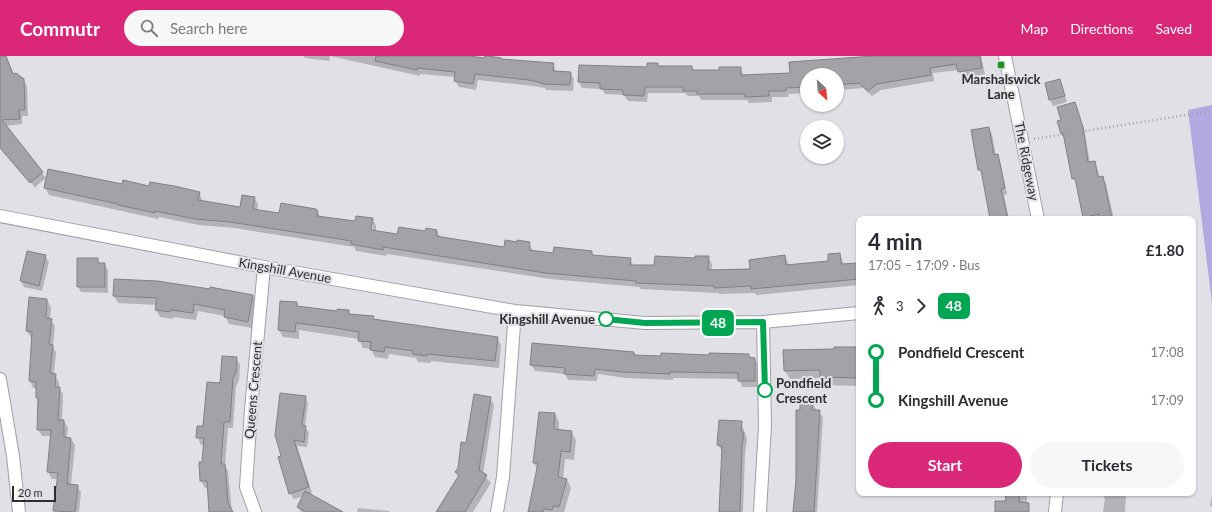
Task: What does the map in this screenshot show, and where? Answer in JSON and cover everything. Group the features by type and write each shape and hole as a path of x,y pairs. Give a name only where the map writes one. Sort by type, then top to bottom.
{"street":[{"name":"The Ridgeway","path":"1005,56 1037,216"},
{"name":"Kingshill Avenue","path":"0,216 264,267 515,311 645,323 763,322 856,314"},
{"name":"Queens Crescent","path":"256,512 246,487 251,410 264,267"},
{"path":"496,512 503,477 515,311"},
{"path":"760,512 765,426 763,322"},
{"path":"0,379 13,456 19,512"},
{"path":"1055,512 1057,496"}],"path":[{"path":"1023,141 1212,111"}],"shaded area":[{"path":"1212,105 1212,303 1188,110"}],"building":[{"path":"0,56 6,56 13,74 16,73 24,79 25,110 19,110 20,119 2,120 43,172 30,183 0,148"},
{"path":"376,56 470,56 484,58 485,56 489,56 501,59 554,63 553,71 571,72 570,85 542,84 529,80 475,74 473,84 454,81 455,72 417,68 417,70 375,61"},
{"path":"874,56 980,56 982,68 958,72 956,64 930,68 931,75 877,84 868,91 859,83 844,84 844,68 800,68 800,87 786,88 786,91 769,91 769,96 745,97 745,94 697,94 697,91 683,91 683,87 645,87 644,96 623,95 623,90 600,89 600,83 578,82 579,65 647,67 647,63 658,63 658,66 692,66 692,70 719,70 719,67 741,67 741,75 790,73 789,62"},
{"path":"1060,79 1065,96 1049,100 1045,83"},
{"path":"1075,102 1083,127 1088,162 1095,161 1098,177 1103,176 1111,216 1099,216 1099,214 1083,216 1075,178 1072,179 1063,133 1061,134 1057,121 1061,120 1057,107"},
{"path":"989,127 994,155 998,154 1005,188 1001,189 1007,216 989,216 981,170 978,170 971,130"},
{"path":"48,169 122,184 123,180 149,186 150,182 200,192 198,200 240,207 242,195 255,197 253,209 279,213 281,203 316,209 318,211 317,216 355,221 356,216 373,218 371,230 397,234 399,227 425,231 426,228 437,230 436,236 504,247 505,240 517,242 517,240 530,242 529,250 553,253 554,247 592,251 592,255 631,258 630,265 654,265 655,256 695,258 695,256 709,256 708,270 750,269 749,260 785,255 786,265 828,261 828,254 840,253 841,264 856,263 856,279 751,289 751,286 714,288 714,286 636,283 636,281 545,273 383,247 383,250 351,244 352,241 230,222 195,219 155,211 155,213 44,188"},
{"path":"27,251 46,255 39,286 20,281"},
{"path":"77,258 98,258 98,263 105,263 105,287 77,287"},
{"path":"114,279 157,281 210,289 210,287 253,295 248,322 224,317 225,310 194,304 193,313 155,310 157,298 113,296"},
{"path":"29,297 47,299 46,318 52,319 49,344 53,345 50,373 56,374 55,387 60,387 58,420 64,420 64,437 71,438 67,484 78,485 75,512 53,511 58,473 47,472 51,430 37,430 38,398 36,398 36,382 29,381 32,332 26,331"},
{"path":"280,301 297,302 297,306 337,311 337,309 349,310 349,314 374,316 373,319 498,337 495,361 427,354 427,356 413,354 413,351 385,347 384,352 370,350 371,342 358,341 359,332 335,328 296,323 295,332 278,330"},
{"path":"532,343 634,352 634,355 661,356 661,353 709,355 709,353 749,354 749,357 755,358 755,381 738,381 738,373 670,372 670,374 595,369 594,376 564,374 565,368 530,365"},
{"path":"834,347 856,347 856,378 820,377 820,370 784,371 783,350 834,349"},
{"path":"222,356 237,357 236,373 233,378 230,422 224,422 221,464 225,464 228,503 233,512 209,512 207,481 200,481 199,462 202,462 204,438 196,438 197,426 203,426 207,382 220,383"},
{"path":"280,393 306,396 302,425 306,426 304,442 294,440 309,487 289,494 278,457 281,456 275,435"},
{"path":"474,394 491,397 479,470 487,475 465,512 436,512 459,475 455,472 458,468 461,442 466,443"},
{"path":"800,402 813,403 812,410 820,410 814,512 793,512 796,480 796,410 800,410"},
{"path":"539,412 555,413 554,429 572,431 570,452 561,451 558,477 567,479 559,507 553,506 552,510 543,509 543,512 528,512 538,463 533,463"},
{"path":"719,420 742,421 741,432 744,432 742,447 740,512 719,512 722,446 717,445"},
{"path":"305,491 343,512 306,512 297,507"},
{"path":"1005,496 1020,496 1019,502 1029,503 1029,512 995,512 995,501 1006,501"}],"bus line":[{"name":"48","path":"606,319 645,323 763,322 765,390"}],"place":[{"name":"Marshalswick Lane","path":"1001,65"},
{"name":"Kingshill Avenue","path":"606,319"},
{"name":"Pondfield Crescent","path":"765,390"}]}
